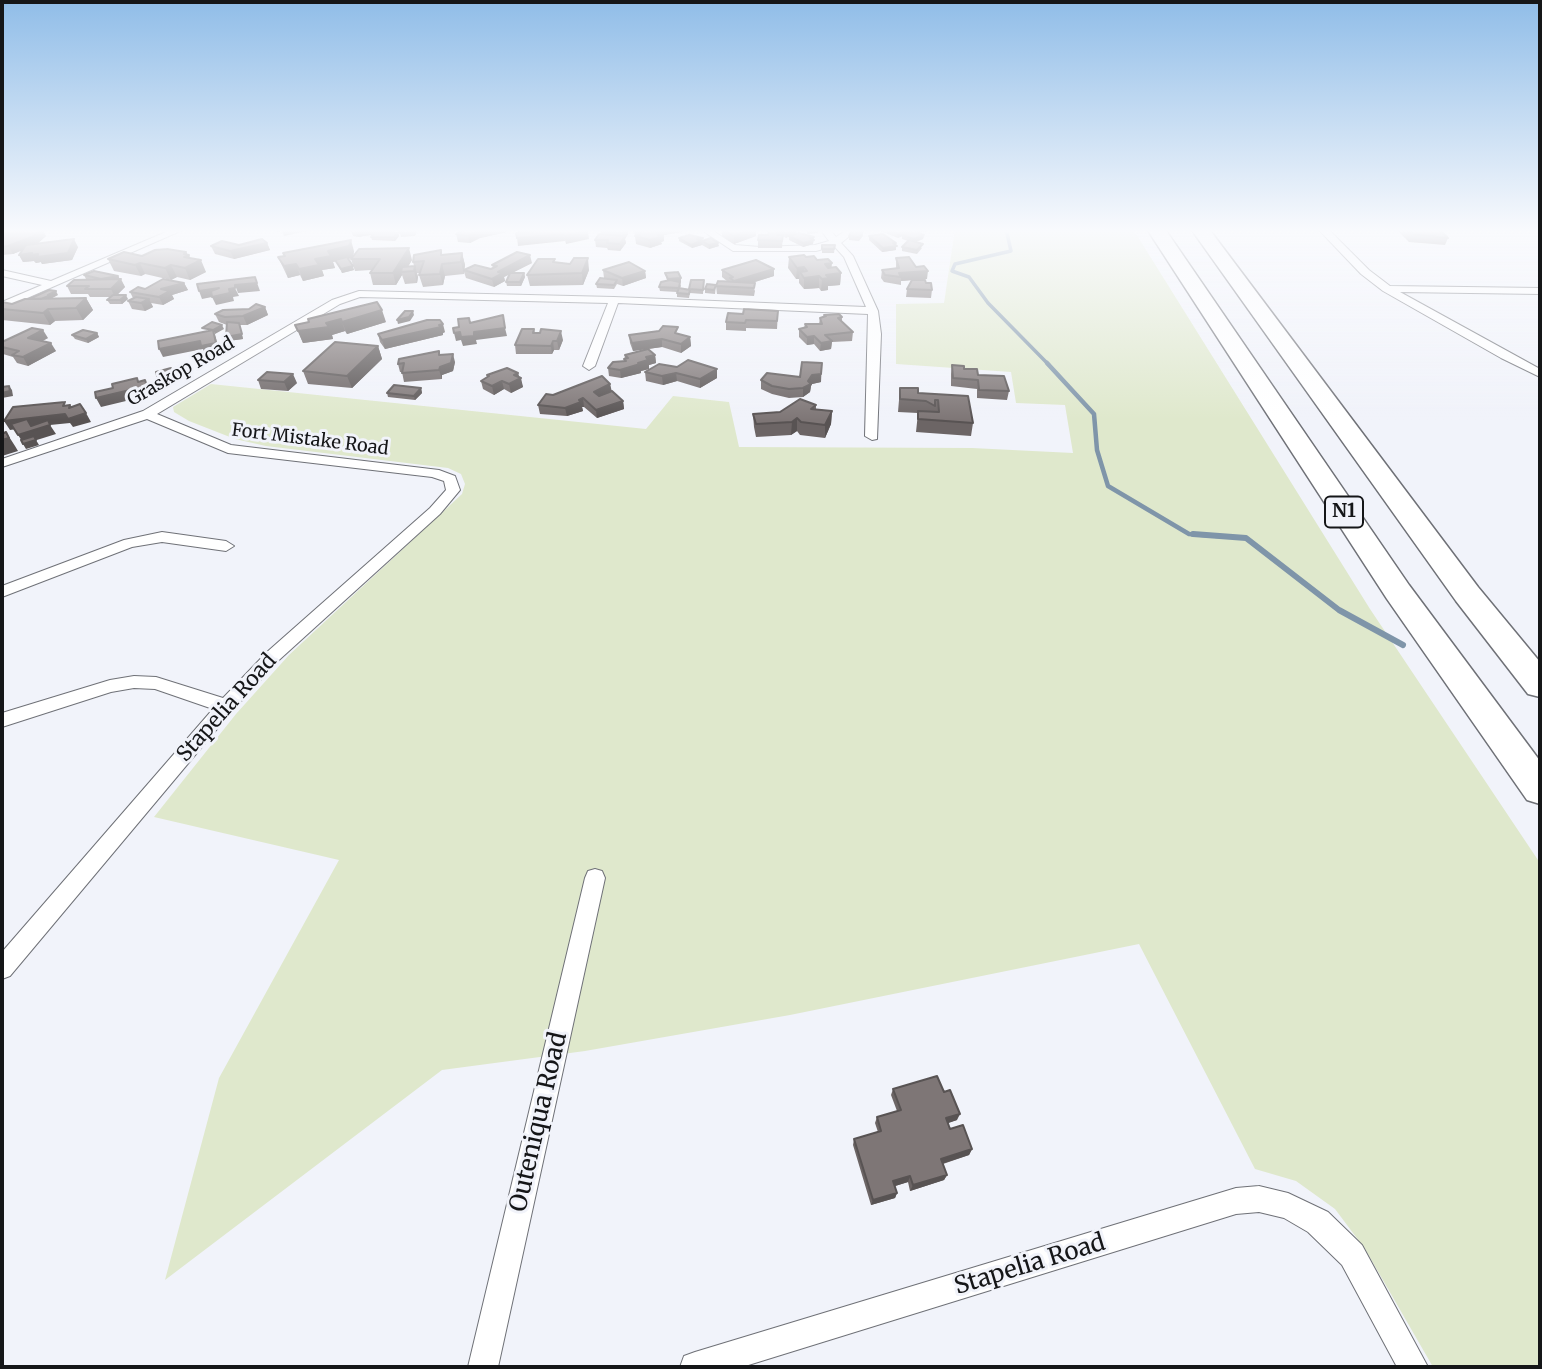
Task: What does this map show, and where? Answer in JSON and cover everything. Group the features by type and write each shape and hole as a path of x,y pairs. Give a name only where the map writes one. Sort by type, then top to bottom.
{"highway":[{"name":"N1","path":"1199,293 1398,592 1540,789"},
{"name":"N1","path":"1247,293 1467,594 1540,685"}],"street":[{"path":"2,306 31,293"},
{"name":"Graskop Road","path":"2,463 147,414 336,302 352,295 368,293"},
{"name":"Graskop Road","path":"401,293 873,311"},
{"path":"865,293 873,311 876,334 872,436"},
{"path":"1394,293 1540,373"},
{"path":"589,366 614,300"},
{"name":"Fort Mistake Road","path":"147,414 228,449 434,473"},
{"name":"Stapelia Road","path":"2,968 272,656 447,499 453,491 450,479 434,473"},
{"path":"2,592 129,543 162,537 226,546"},
{"path":"2,720 110,686 134,682 156,683 226,706"},
{"name":"Outeniqua Road","path":"483,1367 595,878"},
{"name":"Stapelia Road","path":"695,1367 1236,1201 1259,1199 1288,1206 1318,1222 1352,1255 1413,1367"}],"green space":[{"path":"946,293 1173,293 1370,609 1540,863 1540,1367 1433,1367 1365,1249 1335,1209 1296,1181 1255,1169 1139,944 790,1015 585,1051 442,1070 165,1280 219,1078 339,860 154,817 236,714 289,655 462,494 465,484 461,474 448,468 266,446 235,439 189,421 174,412 173,407 211,384 646,429 673,396 729,402 739,447 972,448 1073,453 1065,405 1016,403 1011,372 896,364 896,304 944,303"}],"building":[{"path":"43,293 52,293 41,299 29,299"},
{"path":"135,293 167,293 159,297"},
{"path":"211,293 230,293 212,297"},
{"path":"113,295 126,295 120,300 107,300"},
{"path":"136,297 149,299 141,303 128,301"},
{"path":"86,298 76,308 48,309 43,313 2,309 2,302 12,304 25,299"},
{"path":"377,302 382,310 342,322 341,319 326,323 329,327 298,331 295,325 309,322 308,319"},
{"path":"256,304 265,307 243,316 225,317 215,314 223,310 249,309"},
{"path":"744,309 778,311 777,321 726,322 728,313 743,314"},
{"path":"405,311 413,311 409,317 397,320"},
{"path":"839,314 842,317 838,318 853,332 825,335 832,341 821,343 814,336 807,337 799,329 807,327 805,324 822,324 820,318 826,316 824,315"},
{"path":"503,315 505,328 474,332 474,336 461,337 460,332 454,333 453,328 459,327 458,319 469,318 470,323"},
{"path":"427,320 440,320 443,324 439,325 441,327 382,340 378,334"},
{"path":"212,322 222,325 213,330 202,328"},
{"path":"227,322 239,323 242,334 226,337"},
{"path":"663,326 678,327 675,333 690,337 681,344 662,339 632,343 629,335 659,331"},
{"path":"32,328 43,330 28,338 51,343 23,357 12,355 19,351 2,347 2,342"},
{"path":"522,329 534,329 533,333 540,333 541,329 561,331 557,341 553,341 551,346 515,345"},
{"path":"83,330 97,333 86,339 72,335"},
{"path":"213,330 216,343 201,346 200,341 159,349 158,341"},
{"path":"335,342 378,346 347,376 303,371"},
{"path":"648,349 655,355 646,357 648,360 638,363 640,364 620,370 608,368 613,362 626,361 624,359 628,358 625,355"},
{"path":"439,351 439,355 453,354 451,363 439,370 402,373 404,363 398,364 399,359"},
{"path":"688,360 717,369 700,379 676,373 662,376 645,372 659,364 677,367"},
{"path":"802,362 822,363 821,374 812,375 808,381 811,384 803,388 772,386 761,380 767,373 800,377"},
{"path":"952,365 977,369 978,375 1004,376 1009,391 979,390 978,380 953,378"},
{"path":"171,368 174,376 158,379 156,372"},
{"path":"507,368 518,373 514,375 521,378 509,384 502,381 492,386 481,381 489,376 487,375"},
{"path":"267,372 293,374 284,382 258,380"},
{"path":"602,376 610,384 594,392 599,396 612,391 623,401 596,410 583,398 579,400 581,402 565,408 538,405 546,394 553,395"},
{"path":"137,378 138,382 145,380 147,386 96,398 95,392 113,388 112,384"},
{"path":"394,385 421,388 414,396 387,393"},
{"path":"9,386 10,391 2,393 2,387"},
{"path":"900,388 918,388 918,393 968,396 973,423 918,419 918,411 939,412 938,400 935,400 935,406 926,401 900,399"},
{"path":"800,399 816,405 811,409 832,411 825,425 801,422 797,418 792,422 756,424 753,414 780,412"},
{"path":"65,402 63,406 70,405 69,408 80,404 86,413 68,419 65,414 4,421 13,407"},
{"path":"27,419 31,426 48,420 50,425 18,435 11,424"},
{"path":"6,432 9,438 2,440 2,434"},
{"path":"34,436 36,440 23,444 21,440"},
{"path":"937,1076 944,1092 950,1090 960,1114 946,1118 950,1129 963,1125 972,1149 941,1159 947,1175 913,1185 910,1176 893,1181 897,1193 873,1200 854,1139 881,1131 877,1117 901,1110 893,1089"}],"waterway":[{"path":"981,293 1049,365"},
{"path":"1047,363 1094,414 1097,450 1108,486 1189,534 1218,536"},
{"path":"1193,534 1246,538 1339,610 1403,645"}]}
